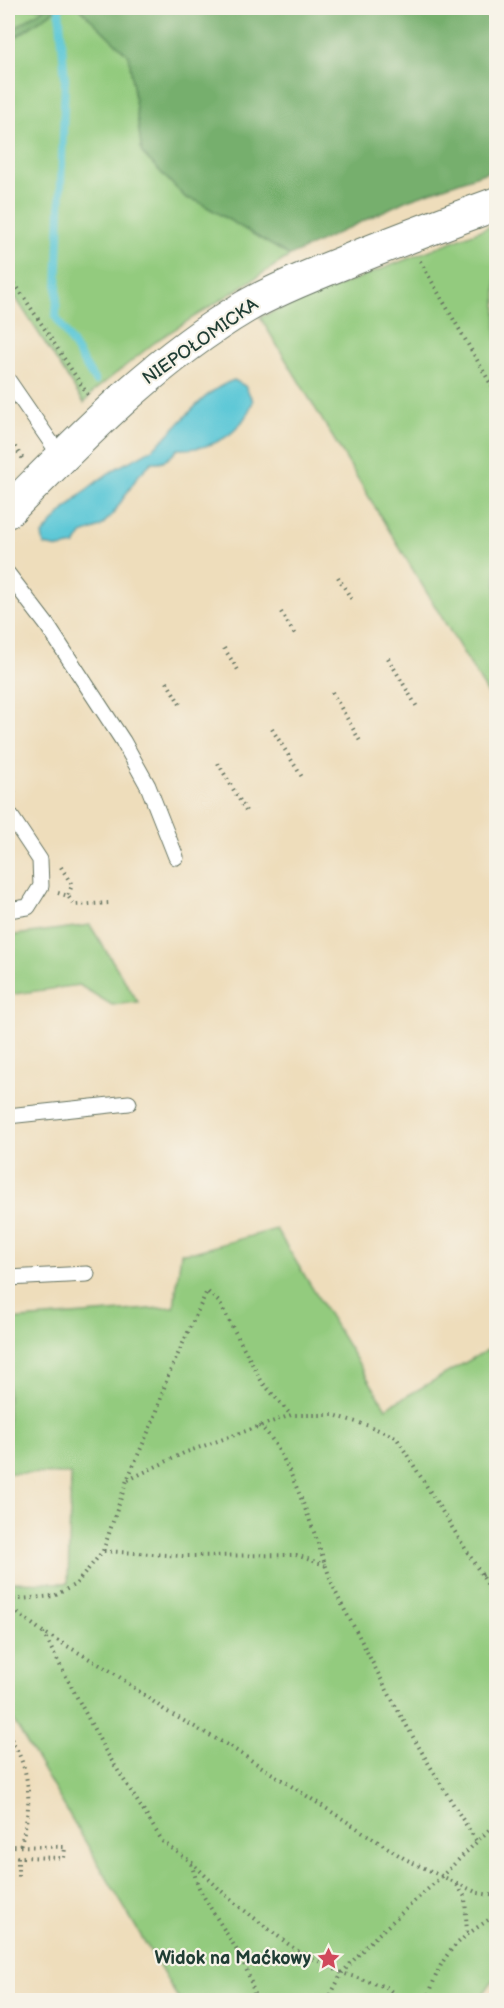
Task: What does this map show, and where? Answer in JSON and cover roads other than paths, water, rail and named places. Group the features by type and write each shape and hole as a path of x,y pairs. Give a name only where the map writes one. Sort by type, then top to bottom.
{"main road":[{"name":"NIEPOŁOMICKA","path":"8,511 135,386 198,338 245,308 280,288 406,237 496,204"}],"lane":[{"path":"8,380 61,457"},
{"path":"8,574 47,625 123,741 148,786 176,857"},
{"path":"8,812 40,861 41,886 28,907 8,910"},
{"path":"8,1116 129,1103"},
{"path":"8,1278 87,1274"}],"water":[{"path":"234,380 245,386 253,401 248,413 233,431 214,443 191,449 178,449 167,459 152,462 138,476 113,514 100,527 82,534 75,545 59,548 44,545 42,535 77,498 106,475 153,449 202,400"}],"waterway":[{"path":"59,8 65,79 56,317 95,381"}],"place":[{"name":"Widok na Maćkowy","path":"329,1958"}]}
